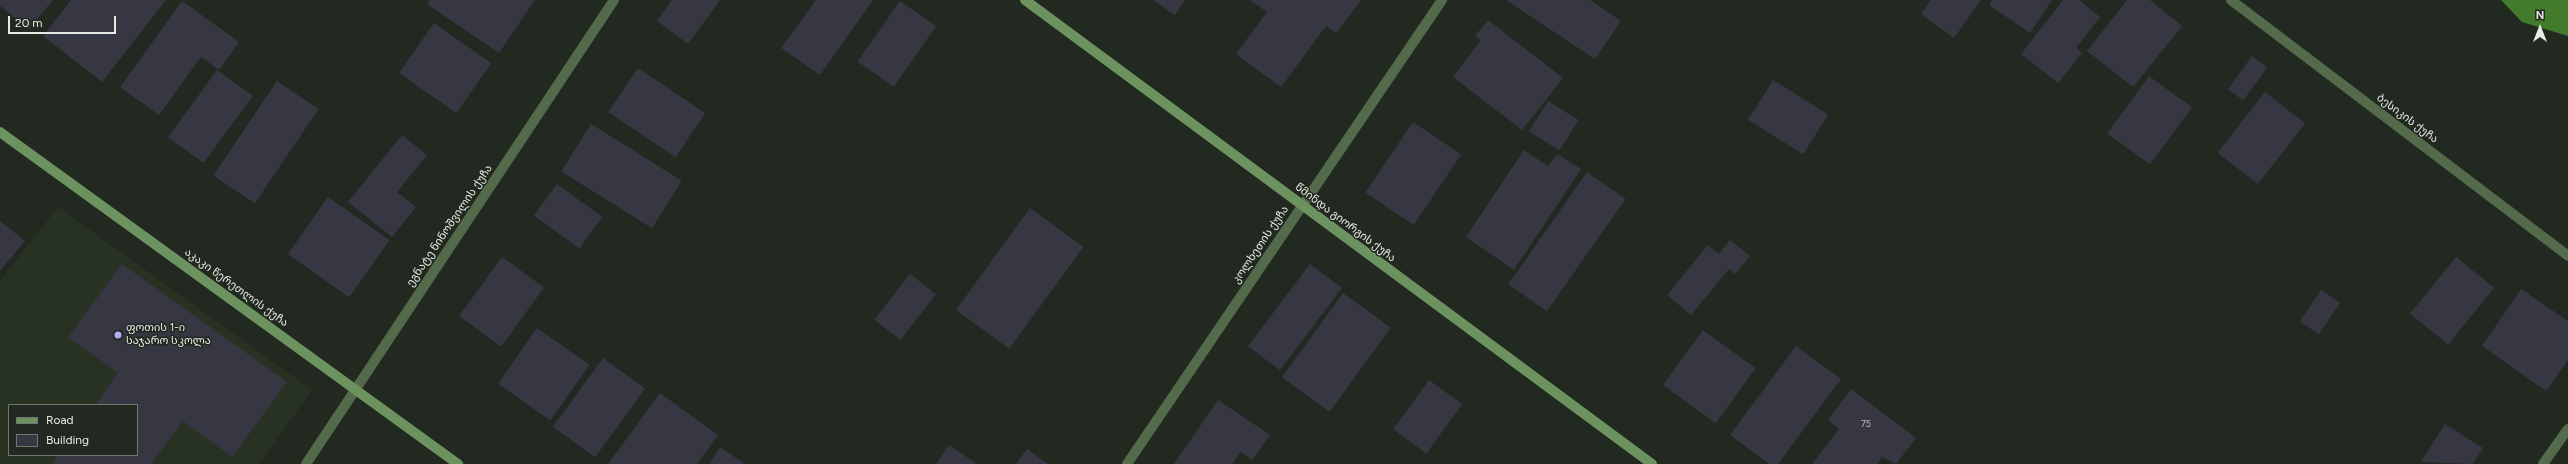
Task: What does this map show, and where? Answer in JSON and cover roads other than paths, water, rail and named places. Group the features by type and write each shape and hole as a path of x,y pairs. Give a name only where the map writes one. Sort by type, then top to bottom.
{"main road":[{"name":"წმინდა გიორგის ქუჩა","path":"1024,0 1652,464"},
{"name":"აკაკი წერეთლის ქუჩა","path":"0,132 458,464"}],"street":[{"name":"ეგნატე ნინოშვილის ქუჩა","path":"306,464 614,0"},
{"name":"კოლხეთის ქუჩა","path":"1127,464 1442,0"},
{"name":"ბესიკის ქუჩა","path":"2231,0 2568,256"},
{"path":"2543,464 2568,429"}],"place":[{"name":"ფოთის 1-ი საჯარო სკოლა","path":"118,335"}]}
